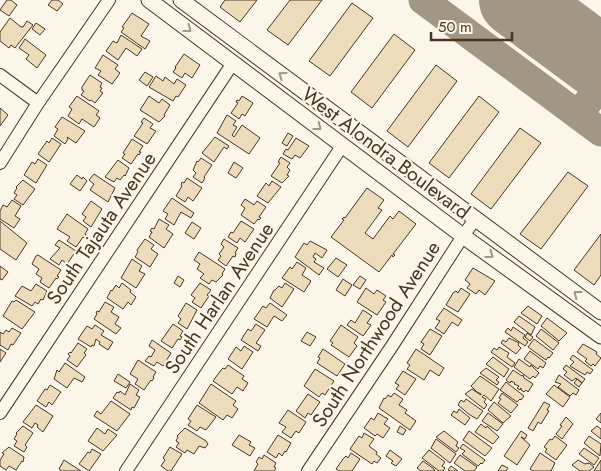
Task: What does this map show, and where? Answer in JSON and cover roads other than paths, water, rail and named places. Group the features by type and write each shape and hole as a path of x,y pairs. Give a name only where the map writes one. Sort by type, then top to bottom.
{"main road":[{"name":"West Alondra Boulevard","path":"149,0 463,236 601,336"},
{"name":"West Alondra Boulevard","path":"181,0 601,312"}],"street":[{"path":"0,163 38,103 109,0"},
{"name":"South Tajauta Avenue","path":"0,413 233,63"},
{"path":"0,75 38,103"},
{"name":"South Harlan Avenue","path":"126,471 342,146"},
{"name":"South Northwood Avenue","path":"308,471 476,218"}]}
